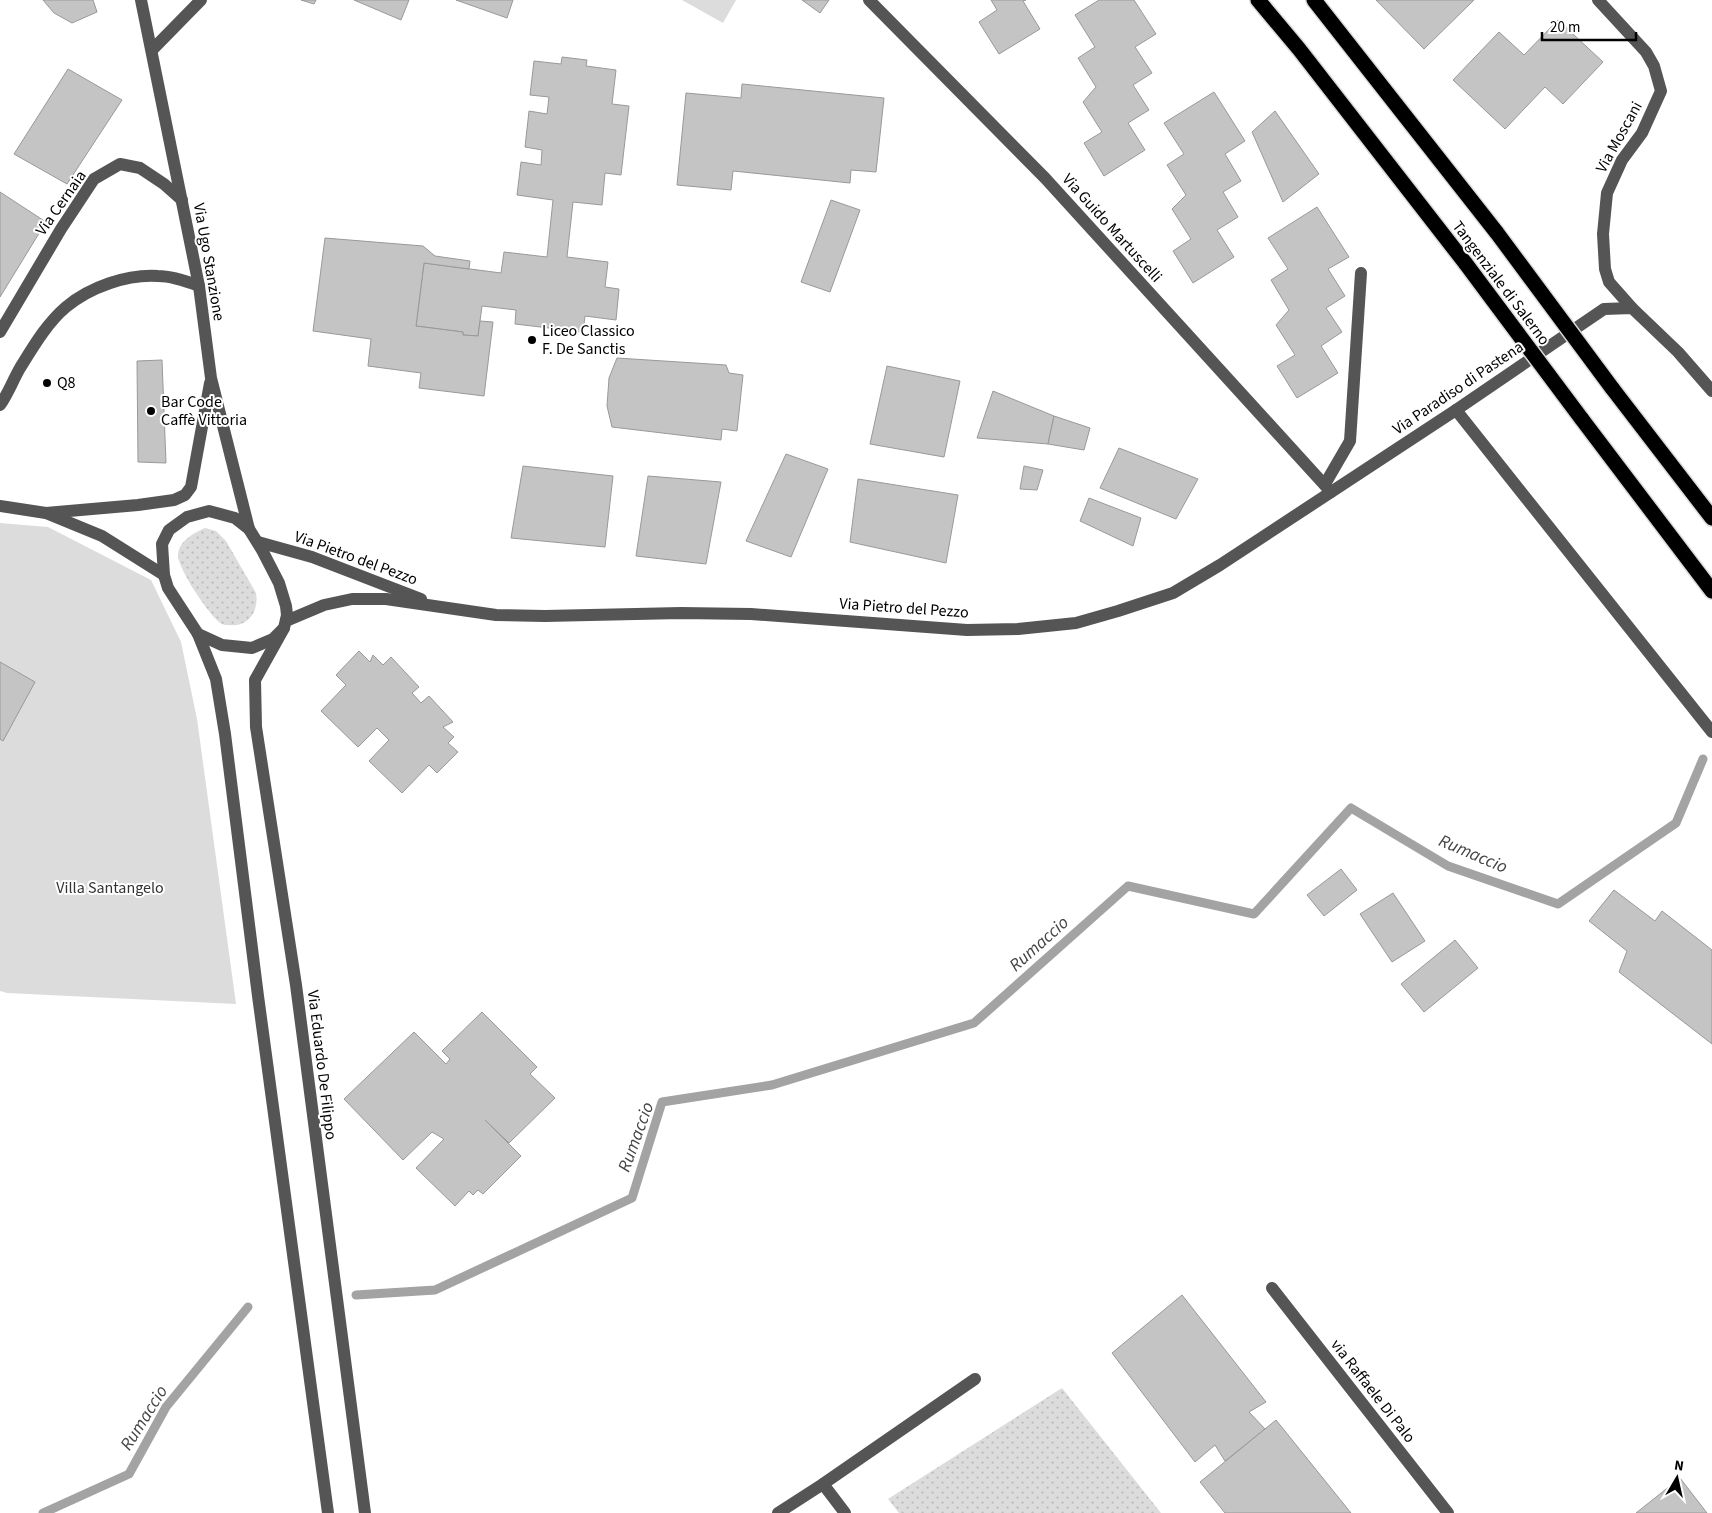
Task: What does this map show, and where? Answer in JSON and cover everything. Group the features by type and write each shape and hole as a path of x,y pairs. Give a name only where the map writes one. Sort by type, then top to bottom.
{"highway":[{"name":"Tangenziale di Salerno","path":"1258,0 1299,49 1466,264 1712,591"},
{"name":"Tangenziale di Salerno","path":"1314,0 1497,233 1612,388 1712,518"}],"street":[{"name":"Via Ugo Stanzione","path":"141,0 199,286 211,378 249,529"},
{"path":"152,50 201,0"},
{"name":"Via Guido Martuscelli","path":"869,0 1045,178 1328,488"},
{"name":"Via Moscani","path":"1598,0 1646,52 1654,66 1661,91 1642,132 1622,160 1606,194 1602,234 1605,269 1609,282 1632,308"},
{"name":"Via Cernaia","path":"0,332 60,229 94,179 120,164 140,168 164,184 182,200"},
{"path":"1328,488 1350,441 1361,273"},
{"path":"0,405 20,368 46,328 66,307 88,293 133,276 159,276 180,279 199,286"},
{"path":"1632,308 1678,352 1712,391"},
{"name":"Via Paradiso di Pastena","path":"1328,488 1456,410 1604,310 1632,308"},
{"path":"0,506 46,513 138,505 174,500 185,495 191,487 211,378"},
{"path":"1456,410 1712,732"},
{"name":"Via Pietro del Pezzo","path":"285,624 324,605 352,599 386,599 496,615 751,614 967,630 1018,629 1076,623 1118,612 1173,593 1220,565 1328,488"},
{"path":"198,634 222,645 252,648 273,638 285,624 286,606 279,584 258,542 249,529 235,518 209,510 186,517 169,530 162,544 164,575 168,588 198,634 216,679 225,734 258,996 328,1513"},
{"path":"46,513 102,536 164,575"},
{"name":"Via Pietro del Pezzo","path":"258,542 312,557 442,607"},
{"name":"Via Eduardo De Filippo","path":"285,624 255,680 256,727 296,985 365,1513"},
{"name":"via Raffaele Di Palo","path":"1272,1288 1448,1513"},
{"path":"778,1513 974,1379"},
{"path":"822,1484 845,1513"}],"green space":[{"path":"682,0 736,0 723,23"},
{"name":"Villa Santangelo","path":"0,523 48,527 151,580 181,642 197,719 236,1004 7,993 0,991"},
{"path":"205,528 216,531 226,541 256,593 257,600 254,612 242,623 225,625 217,620 195,592 182,569 178,554 179,549 192,535"},
{"path":"1062,1388 1161,1513 899,1513 888,1499"}],"building":[{"path":"43,0 93,0 97,12 72,23 54,13"},
{"path":"301,0 316,0 314,4"},
{"path":"354,0 409,0 401,20"},
{"path":"456,0 513,0 507,18"},
{"path":"802,0 829,0 820,13"},
{"path":"991,0 1026,0 1023,1 1040,29 999,54 979,22 997,10"},
{"path":"1099,0 1134,0 1156,34 1135,47 1152,73 1133,85 1149,110 1128,123 1145,150 1104,176 1084,143 1102,132 1083,102 1096,87 1078,58 1095,47 1075,15"},
{"path":"1376,0 1474,0 1424,49"},
{"path":"1558,20 1603,62 1563,104 1545,87 1505,129 1453,80 1499,32 1524,55"},
{"path":"562,57 587,60 586,66 616,70 612,104 629,106 621,175 605,173 602,205 573,202 567,257 608,262 605,287 619,289 616,320 585,316 583,332 515,324 516,310 482,306 478,336 463,335 463,332 416,326 424,263 501,273 504,252 547,257 553,200 517,195 521,162 541,165 542,150 525,147 529,111 547,114 549,97 530,95 534,61 561,64"},
{"path":"68,69 122,100 67,184 14,154"},
{"path":"742,84 884,98 876,172 851,170 850,183 733,171 731,190 677,185 686,93 741,98"},
{"path":"1214,92 1245,141 1225,154 1241,181 1223,192 1238,217 1217,230 1234,257 1193,283 1173,251 1191,239 1172,209 1186,195 1167,165 1184,154 1164,123"},
{"path":"1275,111 1319,174 1283,202 1252,132"},
{"path":"0,192 46,222 0,297"},
{"path":"831,200 860,210 830,292 801,282"},
{"path":"1317,207 1349,257 1328,269 1345,296 1326,308 1342,332 1321,346 1338,373 1297,398 1277,366 1295,355 1276,325 1289,310 1271,280 1288,269 1268,238"},
{"path":"325,238 423,246 435,256 470,261 469,269 424,263 416,326 463,332 463,335 478,336 480,321 493,322 484,396 419,388 421,373 368,366 371,339 313,331"},
{"path":"617,358 726,365 729,373 743,375 737,431 722,429 721,440 612,427 607,406 609,378"},
{"name":"Bar Code Caffè Vittoria","path":"162,360 166,463 138,462 137,361"},
{"path":"887,366 960,381 944,457 870,444"},
{"path":"993,391 1054,416 1048,444 977,438"},
{"path":"1054,416 1090,428 1084,450 1048,444"},
{"path":"1119,448 1198,479 1176,519 1100,488"},
{"path":"786,454 828,469 791,557 746,541"},
{"path":"523,466 613,476 605,547 511,538"},
{"path":"1024,466 1043,470 1037,490 1020,489"},
{"path":"648,476 721,482 706,564 636,556"},
{"path":"858,479 958,495 946,563 850,542"},
{"path":"1089,498 1141,518 1133,546 1080,521"},
{"path":"359,651 370,662 373,655 383,665 391,657 419,687 412,693 421,703 429,696 453,722 443,727 454,737 448,743 458,752 437,773 429,765 402,793 369,761 389,740 377,728 358,747 321,711 346,685 336,675"},
{"path":"0,662 35,682 3,741 0,739"},
{"path":"1341,869 1357,890 1324,916 1307,895"},
{"path":"1614,890 1655,921 1662,911 1712,950 1712,1044 1619,972 1627,951 1589,921"},
{"path":"1393,893 1425,941 1392,962 1360,914"},
{"path":"1455,940 1478,968 1424,1012 1401,984"},
{"path":"482,1012 537,1067 530,1074 555,1098 509,1143 485,1120 521,1156 483,1194 478,1190 473,1195 469,1191 455,1206 416,1168 444,1139 432,1132 403,1160 344,1099 414,1032 446,1064 450,1059 442,1051"},
{"path":"1182,1295 1266,1402 1249,1412 1265,1429 1225,1461 1215,1445 1195,1462 1112,1353"},
{"path":"1276,1420 1351,1513 1225,1513 1200,1482"},
{"path":"1680,1478 1707,1513 1636,1513"}],"waterway":[{"name":"Rumaccio","path":"356,1295 435,1290 632,1198 662,1102 772,1085 974,1023 1128,886 1254,914 1351,808 1448,866 1558,904 1676,823 1703,759"},
{"name":"Rumaccio","path":"43,1513 129,1474 166,1407 248,1307"}],"place":[{"name":"Liceo Classico F. De Sanctis","path":"532,340"},
{"name":"Q8","path":"47,383"},
{"name":"Bar Code Caffè Vittoria","path":"151,411"}]}
